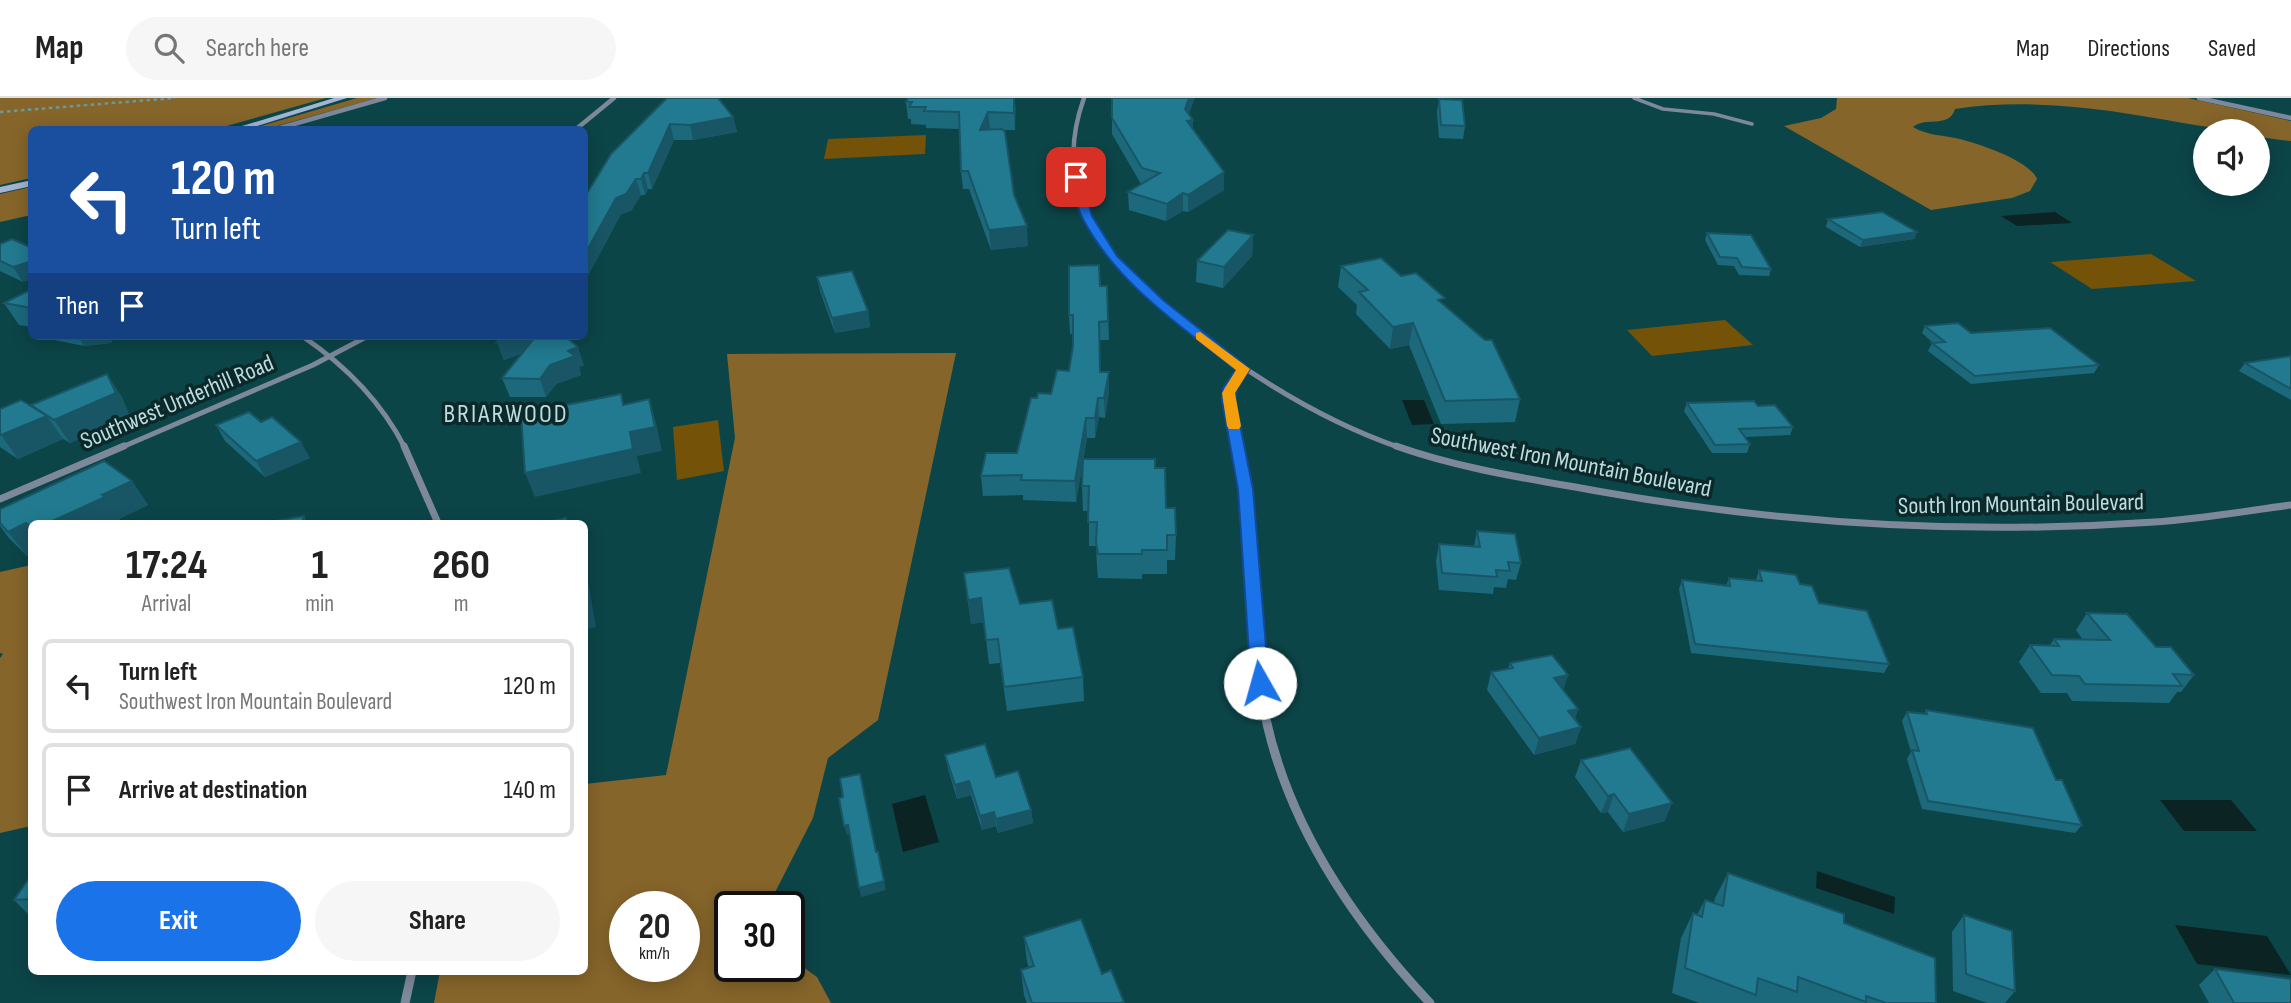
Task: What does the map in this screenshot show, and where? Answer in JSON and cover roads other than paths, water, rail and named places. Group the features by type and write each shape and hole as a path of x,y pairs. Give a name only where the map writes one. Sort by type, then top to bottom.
{"main road":[{"path":"247,126 343,98"},
{"path":"0,190 28,184"}],"street":[{"path":"288,126 385,98"},
{"path":"580,126 614,98"},
{"name":"Southwest Iron Mountain Boulevard","path":"1084,98 1074,118 1071,141 1082,203 1094,229 1113,258 1138,285 1243,369 1284,395 1333,421 1411,451 1465,465 1609,494 1751,514"},
{"path":"2199,98 2291,118"},
{"path":"308,340 332,355 391,423 411,457 437,520"},
{"name":"Southwest Underhill Road","path":"0,499 332,355 360,340"},
{"path":"1243,369 1230,388 1229,400 1245,489 1256,657 1273,750 1285,788 1337,884 1389,957 1430,1003"},
{"name":"South Iron Mountain Boulevard","path":"1751,514 1896,526 2034,527 2156,522 2291,505"},
{"path":"405,1003 411,975"}],"lane":[{"path":"1634,98 1645,104 1672,111 1716,115 1752,124"}],"water":[{"path":"2055,212 2072,223 2017,226 2001,216"},
{"path":"1402,400 1424,400 1434,424 1412,425"},
{"path":"925,795 939,842 903,852 892,804"},
{"path":"2160,800 2231,800 2257,831 2184,831"},
{"path":"1817,871 1895,897 1894,914 1816,888"},
{"path":"2175,925 2267,936 2291,975 2197,964"}],"district":[{"name":"BRIARWOOD","path":"506,414"}]}
